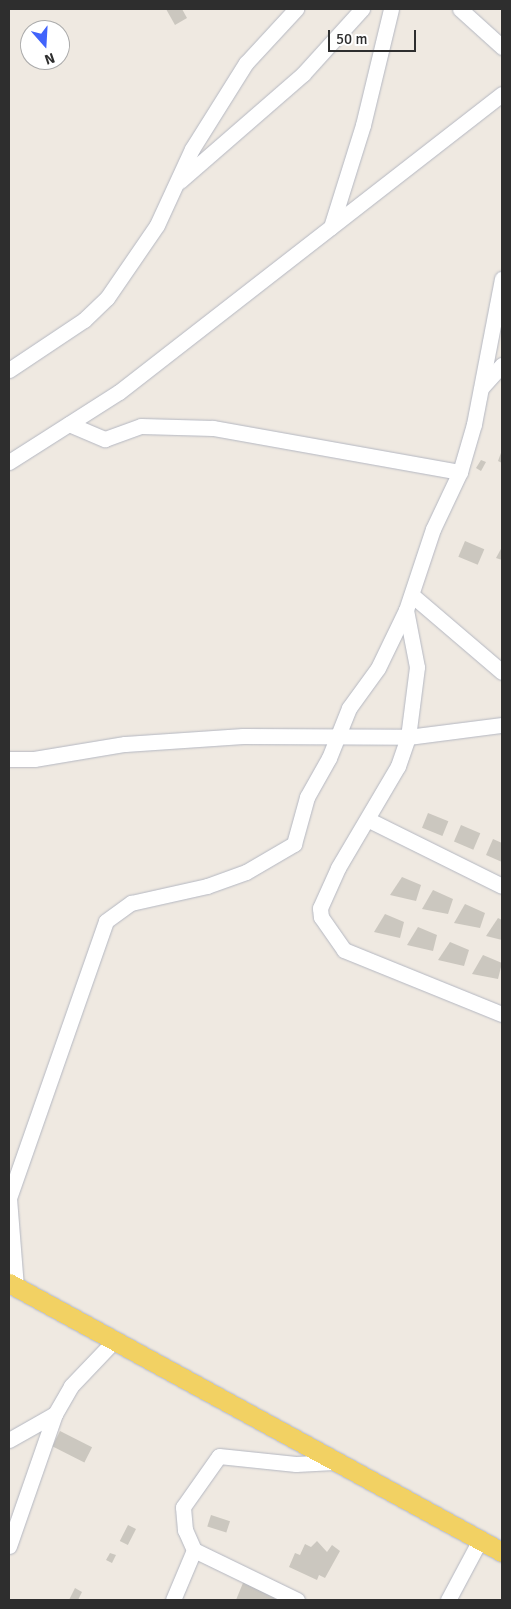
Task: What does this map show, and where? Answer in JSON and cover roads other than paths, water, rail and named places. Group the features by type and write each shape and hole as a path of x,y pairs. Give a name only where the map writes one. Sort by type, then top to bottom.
{"main road":[{"path":"12,1285 502,1552"}],"street":[{"path":"9,370 84,320 106,298 133,264 179,182 192,149 246,63 296,9"},
{"path":"179,182 303,74 362,9"},
{"path":"331,226 363,124 391,9"},
{"path":"457,10 502,47"},
{"path":"9,462 119,392 502,94"},
{"path":"12,1285 9,1199 106,921 118,908 208,886 283,854 298,837 304,805 338,736 348,708 378,668 406,610 433,529 460,472 482,387 502,279"},
{"path":"482,387 502,364"},
{"path":"69,424 105,439 141,426 213,428 460,472"},
{"path":"412,596 502,672"},
{"path":"406,610 417,667 408,737 398,766 369,820 338,868 320,908 328,932 344,950 502,1014"},
{"path":"9,759 34,759 125,744 338,736 408,737 502,725"},
{"path":"369,820 502,886"},
{"path":"9,1546 55,1414 71,1386 114,1341"},
{"path":"9,1440 55,1414"},
{"path":"298,1600 194,1550 185,1530 183,1507 219,1456 296,1464 334,1462"},
{"path":"448,1600 480,1540"},
{"path":"174,1600 194,1550"}]}
